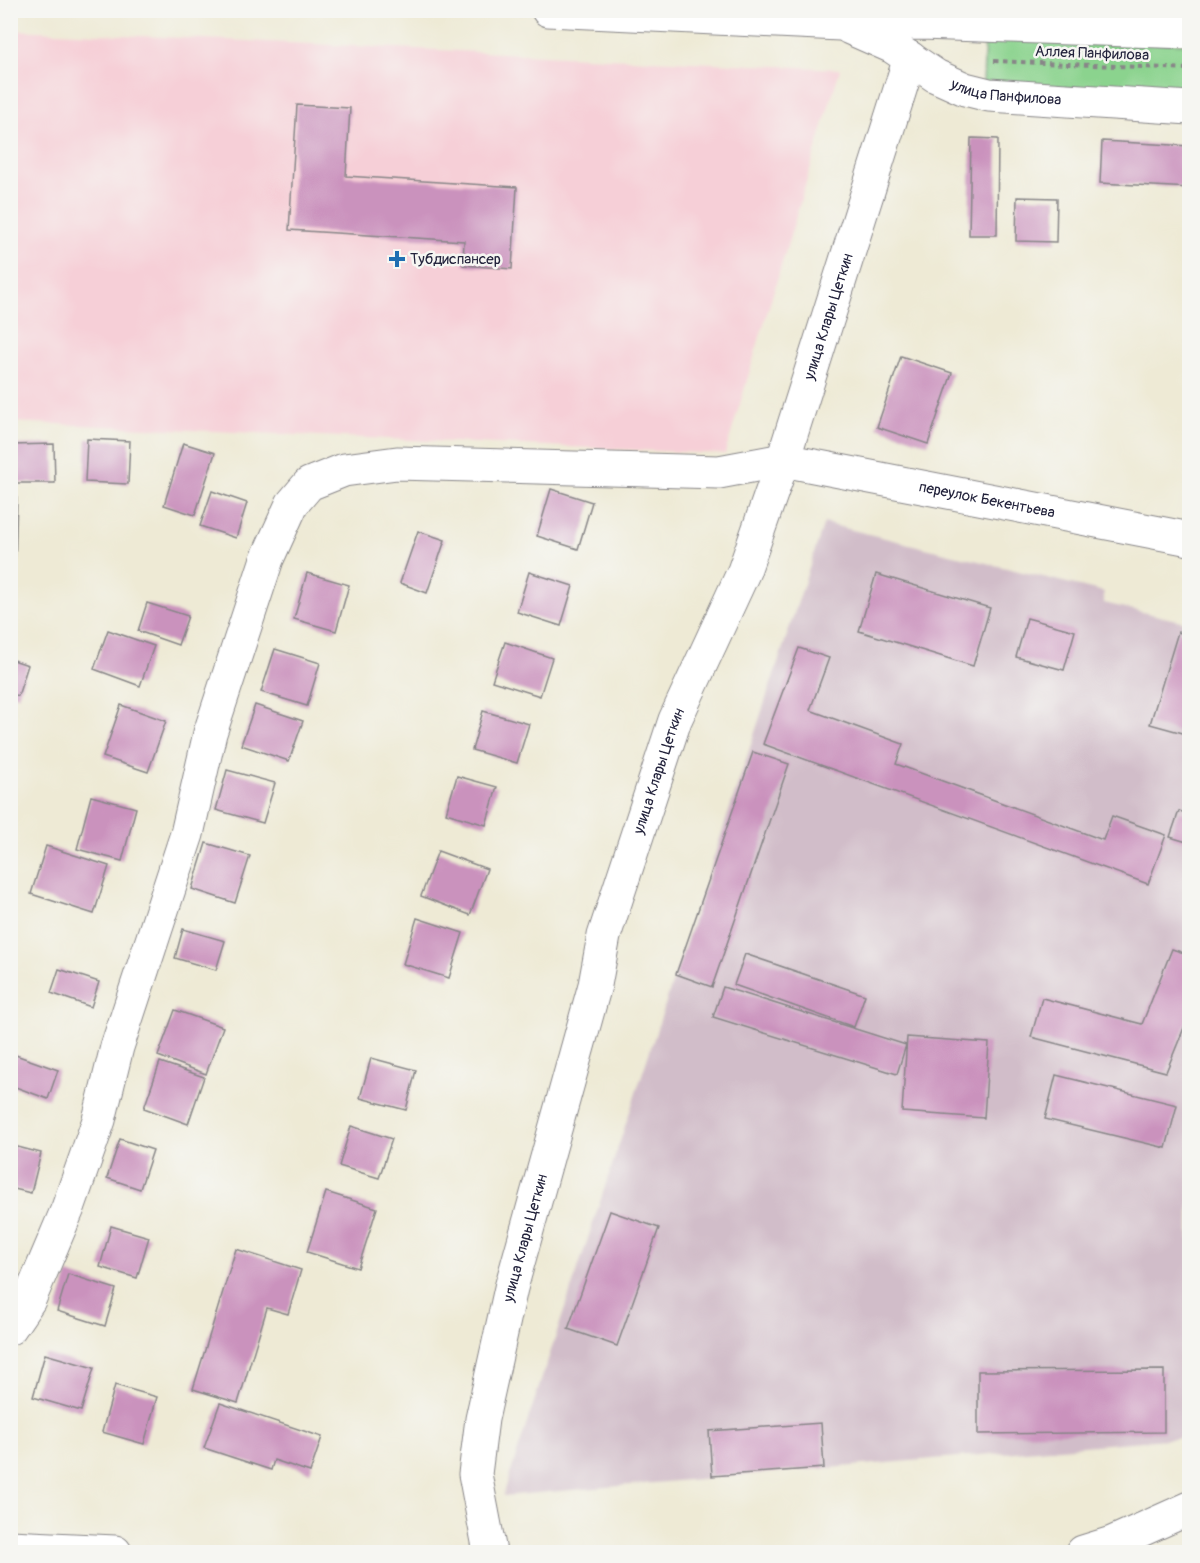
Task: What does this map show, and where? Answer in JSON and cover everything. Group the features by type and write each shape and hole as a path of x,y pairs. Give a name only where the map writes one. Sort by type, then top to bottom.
{"street":[{"name":"улица Панфилова","path":"548,10 840,24 923,17 1190,32"},
{"name":"улица Клары Цеткин","path":"490,1552 475,1474 482,1419 511,1288 595,985 604,936 675,720 744,571 783,460 923,17"},
{"name":"улица Панфилова","path":"840,24 871,36 936,76 965,89 989,95 1190,108"},
{"name":"переулок Бекентьева","path":"783,460 1190,539"},
{"path":"10,1328 29,1300 68,1209 99,1120 117,1047 187,834 210,733 263,570 292,504 309,484 344,470 397,463 719,472 783,460"},
{"path":"1083,1552 1112,1543 1190,1508"},
{"path":"10,1547 115,1552"}],"path":[{"name":"Аллея Панфилова","path":"994,61 1190,69"}],"shaded area":[{"name":"Тубдиспансер","path":"14,30 840,69 725,454 11,422 10,97"},
{"path":"824,523 1104,592 1104,603 1189,623 1189,1437 503,1496"}],"green space":[{"path":"985,35 1189,44 1189,94 983,84"}],"building":[{"path":"297,105 350,108 346,176 517,187 512,269 463,265 464,241 289,230"},
{"path":"971,138 998,139 997,235 969,235"},
{"path":"1102,141 1190,146 1190,188 1100,183"},
{"path":"1017,197 1057,198 1056,242 1016,241"},
{"path":"901,356 952,373 928,444 877,427"},
{"path":"87,439 130,441 128,484 85,482"},
{"path":"183,443 215,453 195,515 164,505"},
{"path":"54,444 55,483 10,483 10,445"},
{"path":"551,489 592,502 578,549 537,536"},
{"path":"212,491 247,503 236,538 200,526"},
{"path":"10,498 17,498 15,569 10,568"},
{"path":"418,531 445,540 427,593 400,583"},
{"path":"529,572 573,586 561,626 517,612"},
{"path":"307,573 349,585 336,631 294,619"},
{"path":"876,574 990,608 973,666 859,631"},
{"path":"147,603 188,616 178,645 138,631"},
{"path":"1027,618 1075,631 1064,670 1016,657"},
{"path":"108,630 154,646 140,686 94,669"},
{"path":"1178,632 1190,636 1190,735 1150,724"},
{"path":"505,642 552,658 540,696 492,681"},
{"path":"799,648 829,658 810,710 903,744 896,764 1103,840 1112,816 1166,835 1148,884 763,744"},
{"path":"275,649 320,663 307,706 261,692"},
{"path":"10,659 28,665 18,696 10,693"},
{"path":"121,705 166,721 148,772 103,757"},
{"path":"255,705 303,721 289,761 241,745"},
{"path":"483,711 529,724 517,763 472,750"},
{"path":"753,752 789,764 712,987 676,974"},
{"path":"227,770 275,783 263,823 216,810"},
{"path":"457,776 497,787 486,825 446,813"},
{"path":"91,796 136,808 122,861 77,849"},
{"path":"1179,811 1190,814 1190,843 1170,837"},
{"path":"206,843 250,856 235,903 192,889"},
{"path":"46,846 109,866 94,914 31,894"},
{"path":"438,851 487,869 470,915 421,896"},
{"path":"417,918 463,933 449,978 403,964"},
{"path":"183,929 225,941 216,970 175,958"},
{"path":"1172,949 1190,955 1190,1013 1166,1072 1031,1037 1042,998 1142,1024"},
{"path":"745,954 865,995 854,1027 734,985"},
{"path":"59,969 99,982 91,1007 51,993"},
{"path":"723,987 906,1045 897,1074 713,1017"},
{"path":"175,1010 223,1027 206,1074 158,1056"},
{"path":"907,1037 989,1043 984,1118 902,1112"},
{"path":"10,1053 58,1070 48,1099 10,1085"},
{"path":"371,1058 416,1070 406,1110 360,1098"},
{"path":"160,1062 204,1077 188,1124 144,1108"},
{"path":"1056,1075 1177,1105 1166,1148 1045,1119"},
{"path":"351,1126 392,1139 379,1178 339,1166"},
{"path":"120,1139 153,1150 140,1189 107,1178"},
{"path":"10,1145 41,1153 31,1193 10,1188"},
{"path":"326,1192 377,1208 358,1268 307,1252"},
{"path":"610,1211 659,1228 617,1346 568,1329"},
{"path":"111,1226 149,1237 137,1278 100,1267"},
{"path":"236,1249 301,1270 288,1314 267,1308 238,1403 193,1389"},
{"path":"68,1274 116,1289 105,1326 57,1311"},
{"path":"45,1354 94,1368 81,1411 33,1397"},
{"path":"1164,1370 1164,1432 978,1434 978,1371"},
{"path":"115,1385 157,1397 144,1444 102,1432"},
{"path":"220,1403 322,1437 310,1472 274,1460 271,1470 204,1448"},
{"path":"821,1423 824,1468 712,1476 709,1431"}],"place":[{"name":"Тубдиспансер","path":"397,259"}]}
